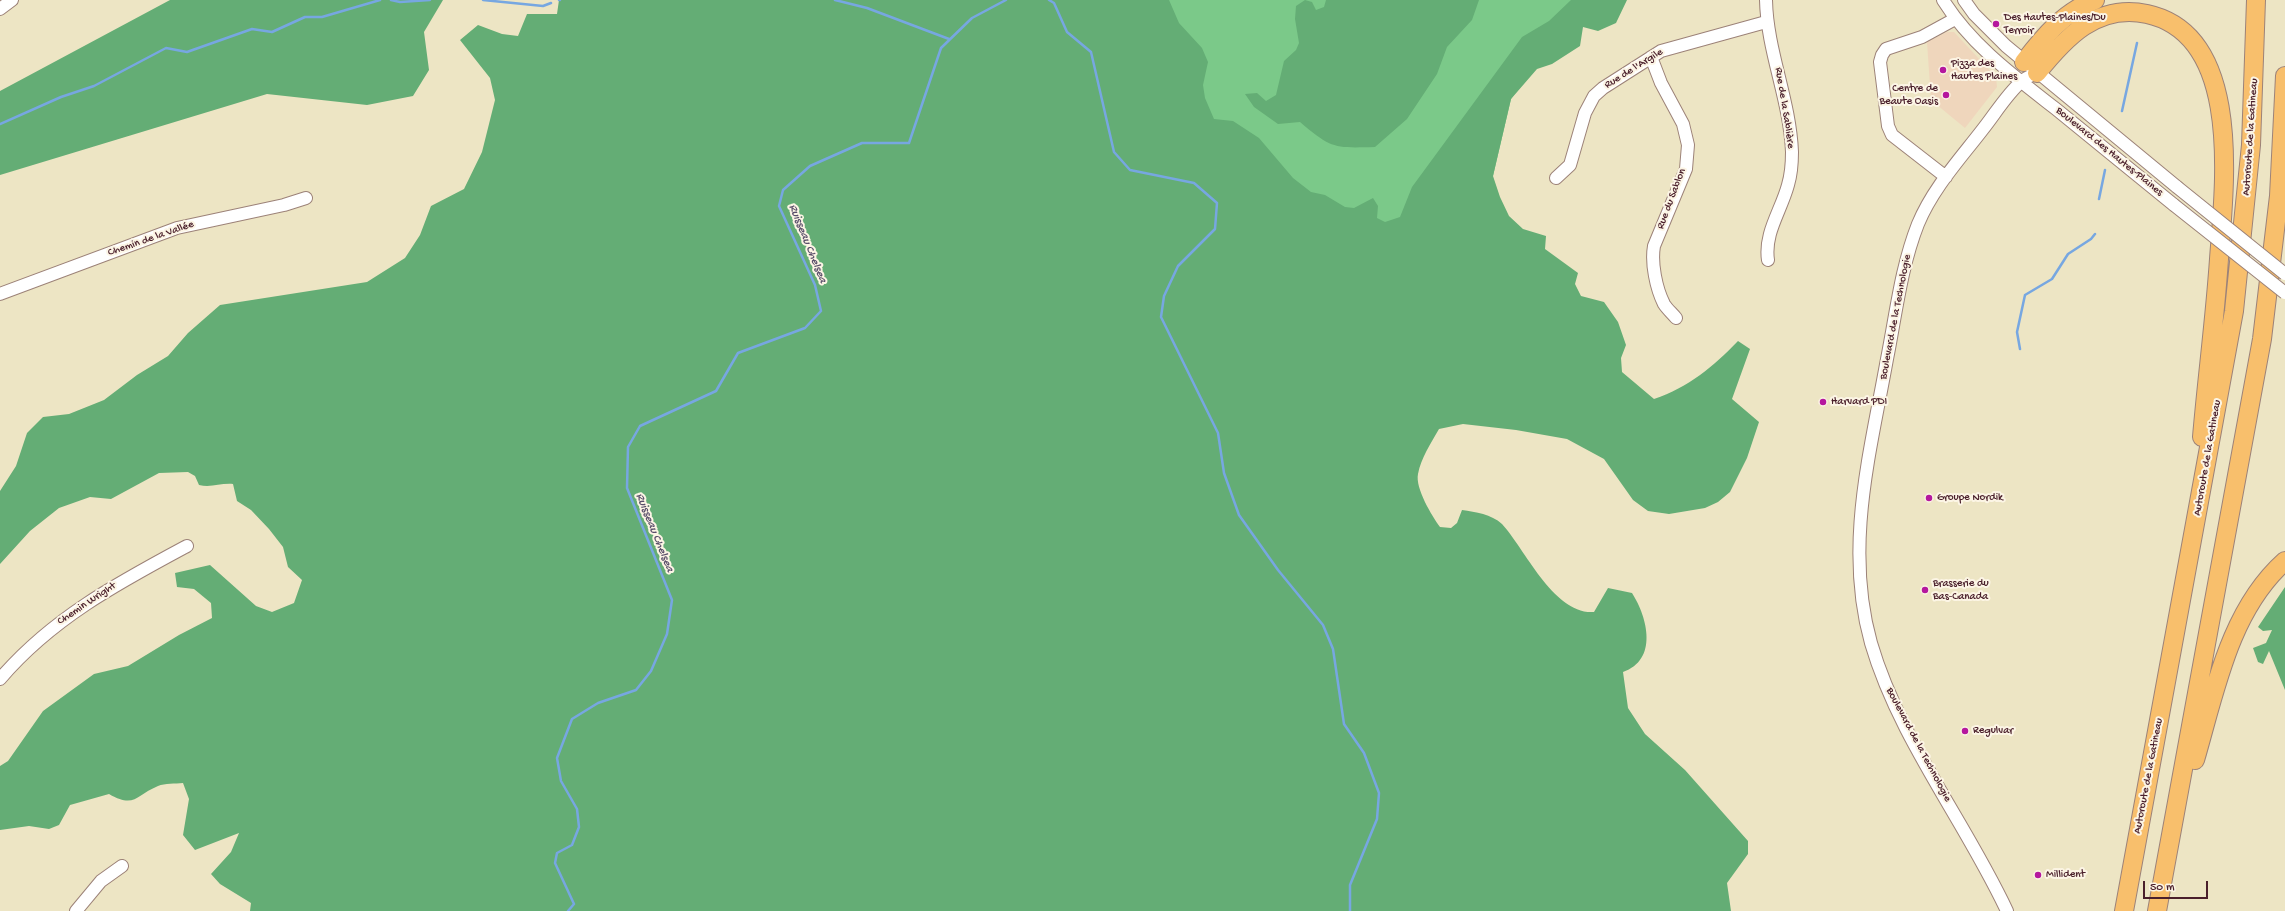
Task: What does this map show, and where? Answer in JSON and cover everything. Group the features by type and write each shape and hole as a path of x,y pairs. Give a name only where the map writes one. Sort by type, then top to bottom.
{"highway":[{"path":"2030,67 2061,20 2075,9 2095,0"},
{"name":"Autoroute de la Gatineau","path":"2124,911 2194,538 2230,333 2242,243 2253,120 2256,0"},
{"path":"2030,67 2083,25 2104,16 2133,12 2158,17 2181,31 2202,57 2215,86 2224,127 2224,186 2194,538"},
{"path":"2157,911 2262,339 2279,196 2285,76"},
{"path":"2166,863 2219,677 2231,641 2255,595 2270,576 2285,561"}],"street":[{"path":"0,9 12,0"},
{"name":"Rue de la Sablière","path":"1766,0 1766,22 1780,76 1792,152 1791,175 1788,186 1767,240 1768,260"},
{"name":"Boulevard des Hautes-Plaines","path":"1943,0 1955,19 1976,42 2021,81 2285,293"},
{"name":"Boulevard des Hautes-Plaines","path":"1964,0 1994,36 2030,67 2285,274"},
{"path":"1946,177 1892,135 1888,126 1880,62 1886,49 1922,37 1955,19"},
{"name":"Rue de l'Argile","path":"1556,178 1570,165 1585,112 1594,96 1603,88 1651,57 1672,47 1766,22"},
{"name":"Rue du Sablon","path":"1651,57 1661,83 1683,124 1688,145 1686,169 1654,246 1652,256 1652,266 1664,304 1676,318"},
{"name":"Boulevard de la Technologie","path":"2007,911 1906,726 1887,688 1870,640 1859,581 1858,546 1861,505 1904,271 1922,215 1946,177 2021,81 2030,67"},
{"name":"Chemin de la Vallée","path":"0,294 177,228 284,205 306,198"},
{"name":"Chemin Wright","path":"0,679 30,646 76,609 116,584 187,546"},
{"path":"76,911 101,881 122,866"}],"shaded area":[{"path":"1947,32 1954,32 1996,77 1997,87 1965,128 1931,100 1927,42"}],"green space":[{"path":"170,0 443,0 424,32 429,70 413,96 367,105 267,94 0,175 0,91"},
{"path":"559,0 1169,0 1179,23 1202,48 1208,62 1203,85 1205,98 1214,119 1233,121 1259,138 1293,178 1311,192 1325,195 1345,207 1354,208 1373,198 1378,206 1377,218 1385,222 1400,217 1412,187 1522,37 1549,21 1571,0 1627,0 1616,23 1598,31 1583,27 1580,46 1552,64 1537,69 1511,99 1493,176 1500,197 1509,216 1523,229 1546,236 1545,249 1578,273 1575,284 1581,296 1604,302 1618,322 1626,345 1621,358 1622,372 1654,399 1678,389 1700,375 1710,368 1738,341 1750,349 1732,399 1759,422 1747,458 1730,492 1718,502 1705,508 1669,514 1648,511 1633,500 1604,459 1567,439 1516,430 1463,424 1439,429 1421,462 1418,480 1425,502 1440,527 1451,528 1457,523 1462,510 1483,514 1498,521 1511,535 1553,592 1566,603 1580,610 1594,612 1608,588 1632,593 1642,614 1647,637 1641,658 1634,666 1623,672 1628,708 1645,734 1685,770 1748,841 1748,854 1727,883 1731,911 250,911 251,903 220,884 211,874 231,852 239,833 195,850 183,835 189,799 183,783 161,785 135,799 130,800 118,798 109,794 70,805 59,825 49,829 29,826 0,830 0,766 8,761 43,711 94,674 128,666 179,635 212,618 211,603 194,589 177,587 175,573 210,565 256,606 272,612 294,603 302,580 288,567 283,547 269,529 251,510 237,501 233,484 208,486 199,485 195,476 188,472 159,473 111,499 90,497 59,508 30,531 0,564 0,491 16,466 27,433 43,417 69,414 104,400 137,375 168,356 188,333 220,305 367,282 405,258 420,235 431,206 464,189 482,152 495,100 490,78 460,40 478,25 502,34 518,36 527,14 557,14"},
{"path":"1049,0 1617,0 1550,45 1511,99 1493,176 1191,378"},
{"path":"1305,0 1312,2 1316,10 1324,7 1326,0 1479,0 1472,20 1447,47 1437,74 1407,119 1375,147 1342,147 1327,142 1300,122 1278,124 1254,107 1245,94 1257,93 1266,101 1276,95 1284,61 1296,50 1299,43 1295,19 1296,6"},
{"path":"2285,587 2285,690 2269,651 2263,664 2258,662 2253,648 2266,643 2272,630 2263,631 2258,627"}],"waterway":[{"path":"0,124 61,97 94,86 166,48 187,52 252,29 272,32 305,17 322,17 380,0"},
{"path":"391,0 400,2 430,0"},
{"path":"483,0 543,6 551,3"},
{"path":"835,0 867,8 949,39"},
{"name":"Ruisseau Chelsea","path":"568,911 574,904 555,863 557,853 572,845 579,827 577,809 561,781 557,758 572,719 598,703 636,690 651,671 667,634 672,600 627,488 628,447 640,426 716,391 738,353 805,328 821,311 815,285 779,206 783,190 810,166 862,143 909,143 941,48 972,18 1006,0"},
{"path":"1049,0 1054,3 1067,32 1091,52 1114,152 1130,170 1194,183 1217,203 1215,229 1178,266 1164,296 1161,317 1218,433 1224,473 1239,515 1278,570 1323,625 1333,649 1344,724 1364,753 1379,793 1377,819 1350,885 1350,911"},
{"path":"2122,111 2137,43"},
{"path":"2099,199 2105,170"},
{"path":"2020,349 2017,332 2025,295 2052,279 2068,254 2091,239 2095,234"}],"place":[{"name":"Des Hautes-Plaines/Du Terroir","path":"1996,24"},
{"name":"Pizza des Hautes Plaines","path":"1943,70"},
{"name":"Centre de Beaute Oasis","path":"1946,95"},
{"name":"Harvard PDI","path":"1823,402"},
{"name":"Groupe Nordik","path":"1929,498"},
{"name":"Brasserie du Bas-Canada","path":"1925,590"},
{"name":"Regulvar","path":"1965,731"},
{"name":"Millident","path":"2038,875"}]}
